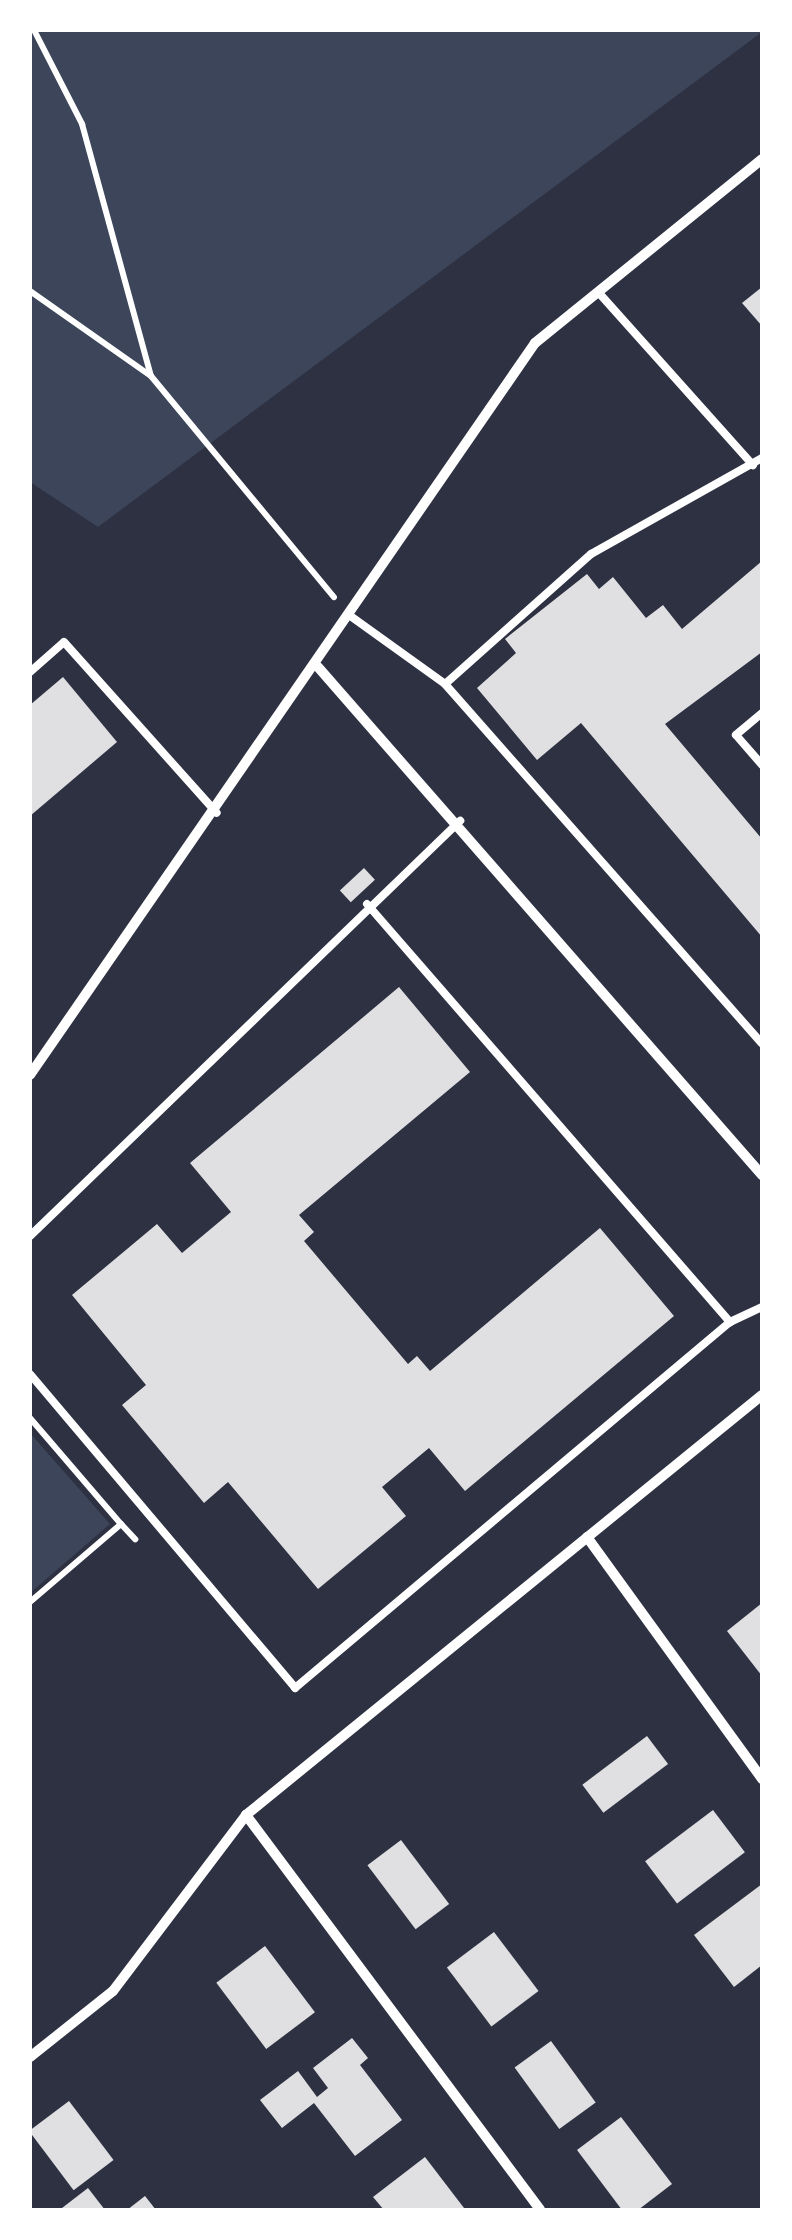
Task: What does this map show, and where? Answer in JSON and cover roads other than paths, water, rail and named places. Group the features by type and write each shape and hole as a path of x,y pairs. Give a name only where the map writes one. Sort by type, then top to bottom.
{"street":[{"path":"30,1075 318,668 349,615 535,343 762,159"},
{"path":"318,668 460,821 762,1176"},
{"path":"30,2057 113,1991 246,1815 762,1394"},
{"path":"587,1538 762,1779"},
{"path":"246,1815 540,2210"}],"lane":[{"path":"599,294 753,465"},
{"path":"445,684 590,554 762,458"},
{"path":"349,615 445,684 762,1042"},
{"path":"30,672 64,642 217,813"},
{"path":"762,713 736,735 762,765"},
{"path":"30,1236 368,904 460,821"},
{"path":"368,904 730,1322"},
{"path":"30,1374 295,1688 730,1322 762,1308"}]}
